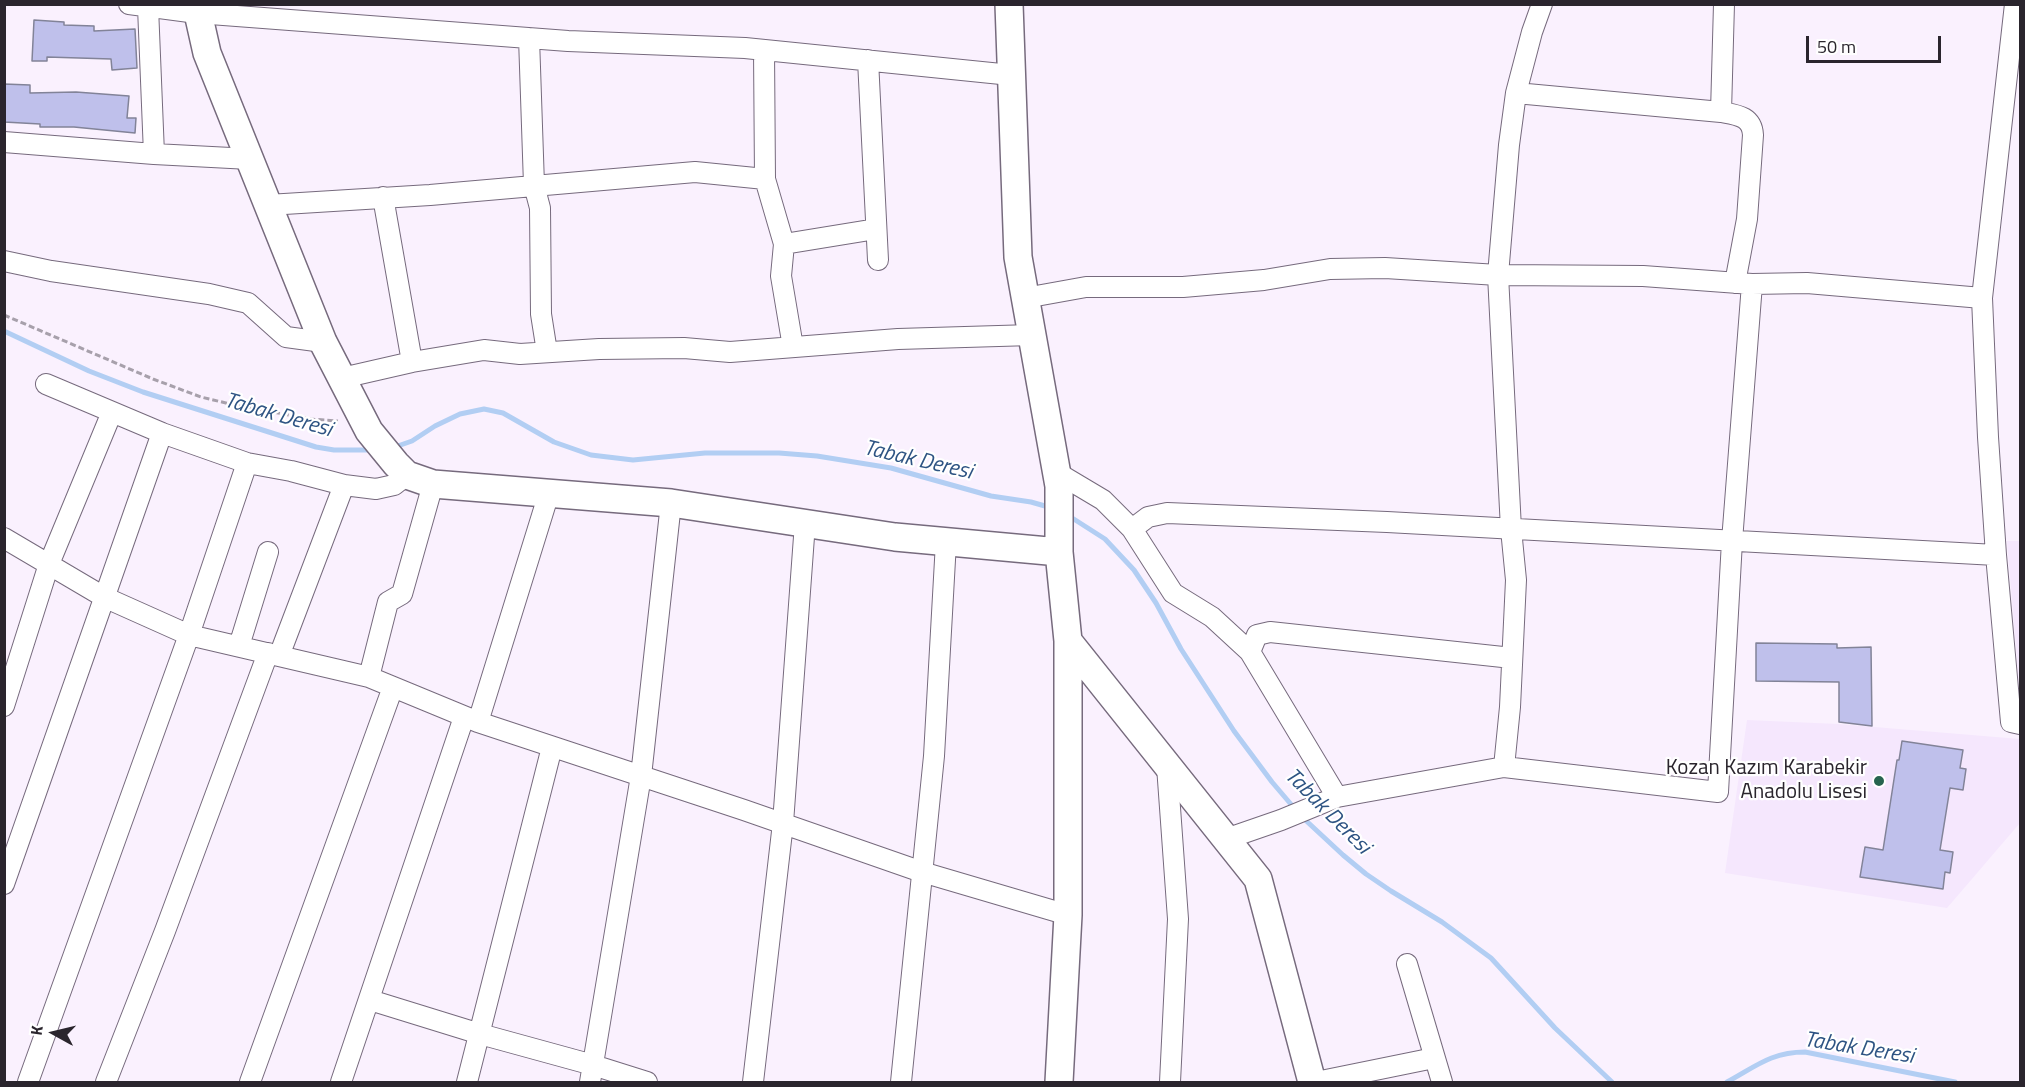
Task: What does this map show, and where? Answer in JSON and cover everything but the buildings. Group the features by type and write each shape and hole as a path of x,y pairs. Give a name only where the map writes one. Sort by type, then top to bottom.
{"street":[{"path":"1009,4 1018,257 1058,479 1059,544 1068,641 1068,915 1059,1083"},
{"path":"1504,767 1516,580 1511,529 1498,274 1509,145 1516,93 1542,4"},
{"path":"1721,112 1724,4"},
{"path":"2015,4 1982,298 1996,555 2011,722 2020,724"},
{"path":"154,154 138,6 197,9 529,38 764,50 1011,75"},
{"path":"197,9 207,54 323,342 367,426 402,469 433,484 671,503 895,537 946,542 1059,544"},
{"path":"529,38 534,185 540,208 541,314 547,352"},
{"path":"764,50 765,179 784,244 781,276 793,347"},
{"path":"868,60 878,260"},
{"path":"1226,839 1281,820 1337,796 1504,767 1718,792 1753,127 1745,118 1721,112 1516,93"},
{"path":"4,142 250,159"},
{"path":"268,205 695,172 765,179"},
{"path":"383,197 412,362"},
{"path":"784,244 876,229"},
{"path":"4,261 51,271 209,294 248,303 286,337 323,342"},
{"path":"1025,298 1086,287 1184,287 1264,280 1330,269 1385,268 1498,274 1643,276 1744,283 1807,283 1982,298"},
{"path":"342,378 412,362 484,350 520,354 684,348 730,352 898,339 1032,335"},
{"path":"46,384 162,433 247,462 345,485 376,489 387,488 402,469"},
{"path":"4,706 49,564 112,412"},
{"path":"4,884 162,433"},
{"path":"28,1083 189,635 247,462"},
{"path":"1058,479 1103,500 1132,529 1173,594 1212,617 1250,652 1337,796"},
{"path":"369,677 388,602 402,594 433,484"},
{"path":"106,1083 273,654 345,485"},
{"path":"341,1083 471,720 549,493"},
{"path":"591,1074 641,776 671,503"},
{"path":"1132,529 1148,517 1167,513 1387,522 1996,555"},
{"path":"753,1083 783,823 805,524"},
{"path":"4,538 104,597 189,635 369,677 471,720 783,823 922,872 1068,915"},
{"path":"902,1083 934,756 946,542"},
{"path":"239,646 268,552"},
{"path":"1250,652 1257,635 1270,632 1512,657"},
{"path":"1068,641 1258,879 1314,1083 1434,1058"},
{"path":"250,1083 393,687"},
{"path":"467,1083 552,747"},
{"path":"1167,766 1178,919 1170,1083"},
{"path":"1407,964 1442,1083"},
{"path":"370,1000 480,1034 591,1074 647,1083"}],"path":[{"path":"4,315 153,379 201,397 310,419 367,426"}],"shaded area":[{"path":"2007,541 2020,541 2020,694"},
{"name":"Kozan Kazım Karabekir Anadolu Lisesi","path":"1747,720 1838,724 2020,739 2020,823 1947,908 1725,873"}],"waterway":[{"name":"Tabak Deresi","path":"4,331 89,371 143,392 316,447 334,450 374,450"},
{"name":"Tabak Deresi","path":"392,448 412,441 460,414 484,409 503,413 554,442 591,455 633,460 705,453 779,453 817,456 891,468 991,496 1031,502 1052,508"},
{"name":"Tabak Deresi","path":"1069,516 1105,539 1134,570 1234,731 1295,809"},
{"name":"Tabak Deresi","path":"1301,816 1366,874 1442,922 1491,958 1555,1028 1612,1082"},
{"name":"Tabak Deresi","path":"1727,1082 1773,1058 1805,1052 1955,1082"}],"place":[{"name":"Kozan Kazım Karabekir Anadolu Lisesi","path":"1879,781"}]}
